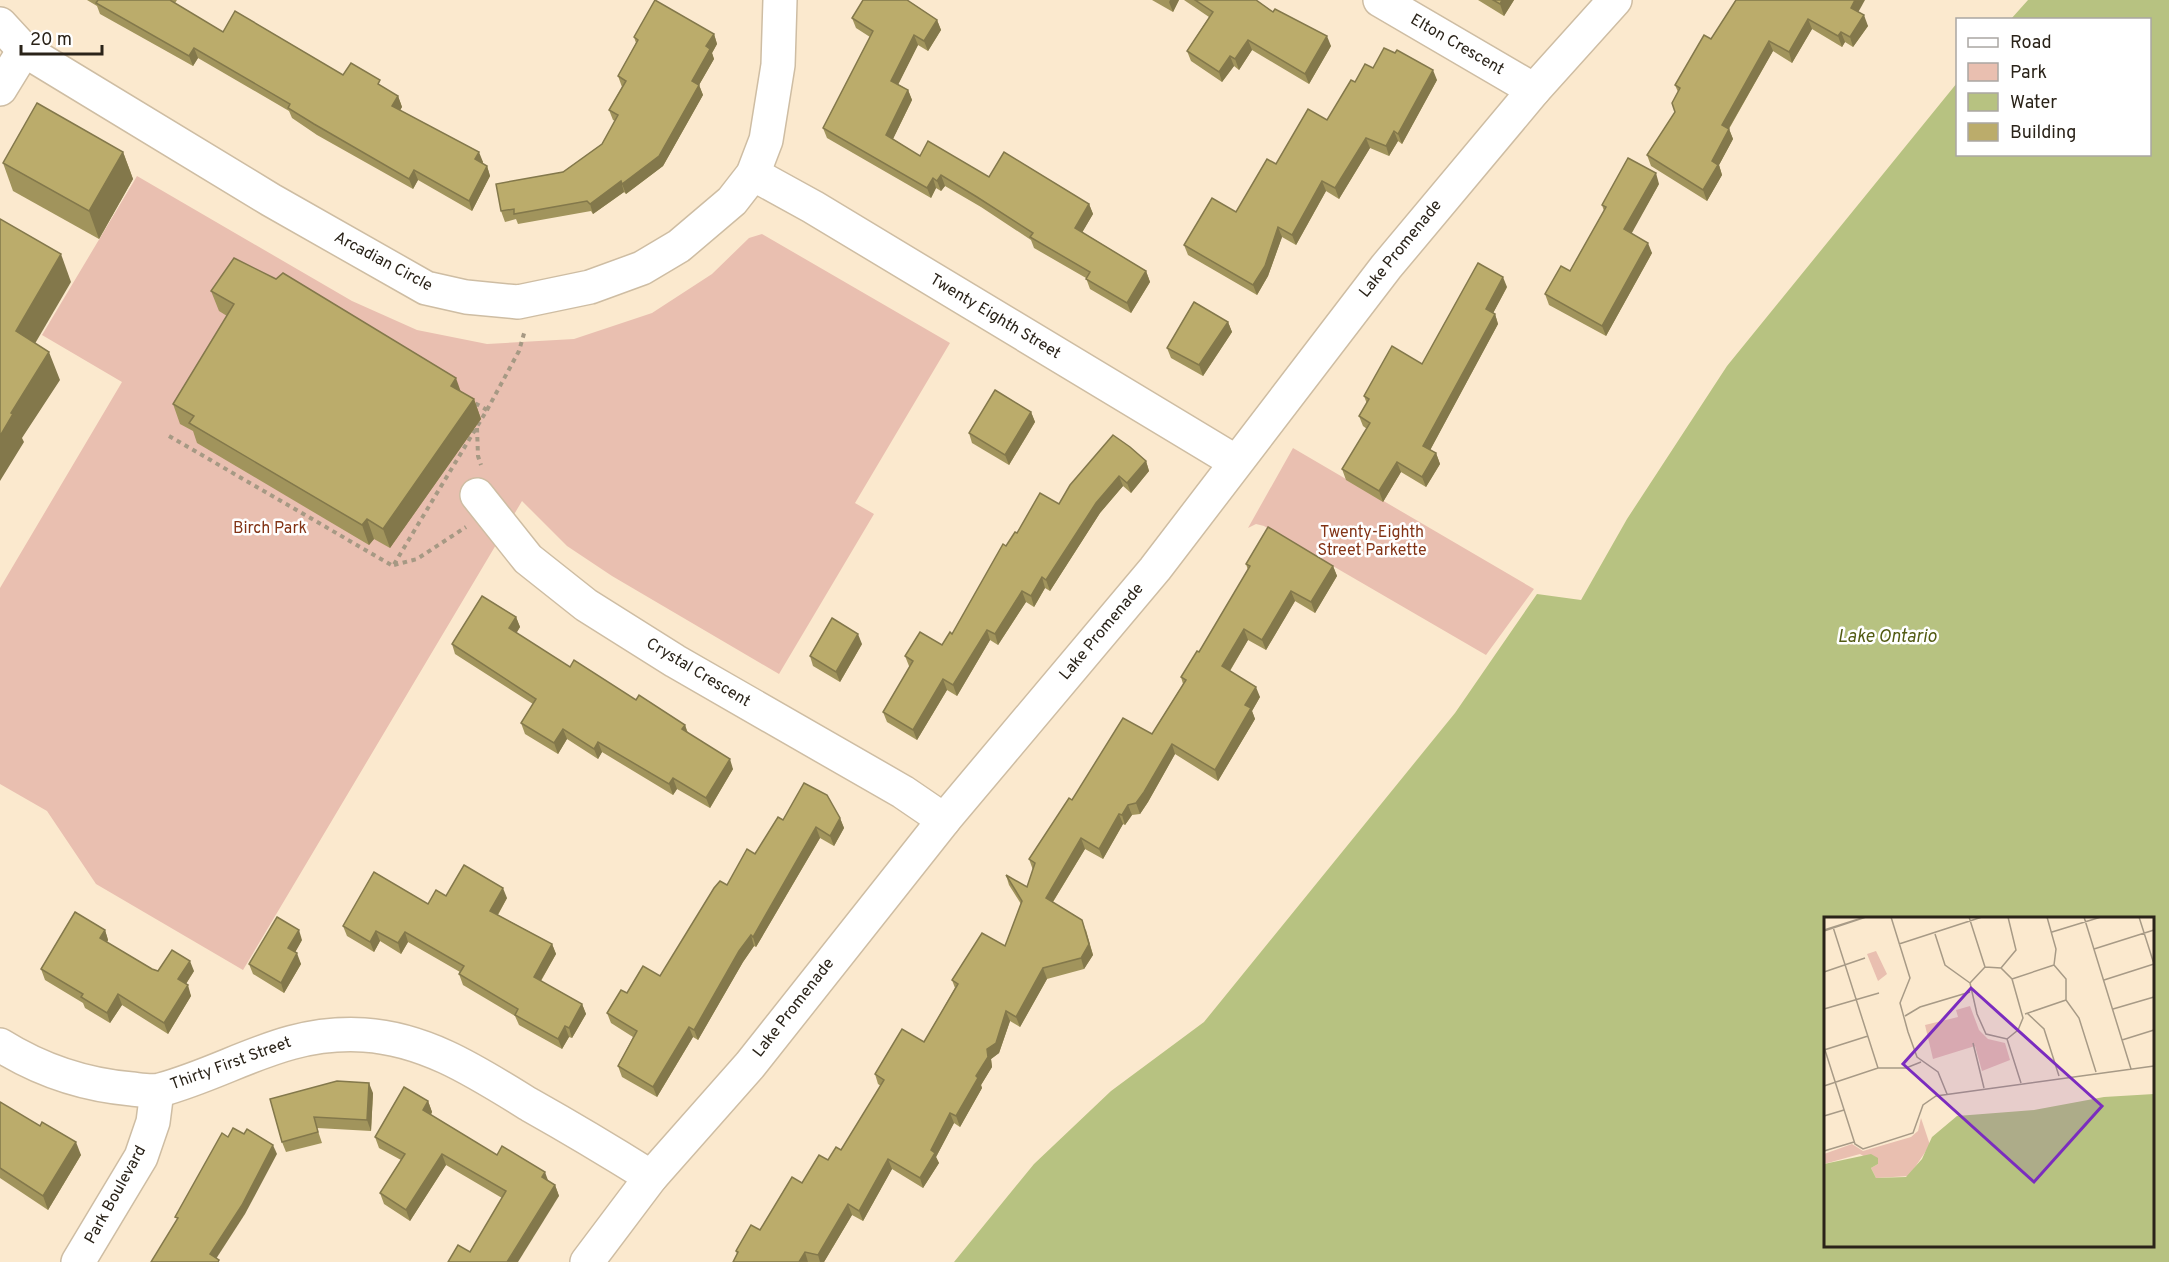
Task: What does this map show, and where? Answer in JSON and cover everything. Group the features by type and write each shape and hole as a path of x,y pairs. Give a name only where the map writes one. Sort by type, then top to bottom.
{"street":[{"name":"Arcadian Circle","path":"0,24 24,50 271,200 426,288 466,297 518,302 590,286 642,268 679,246 732,201 753,174 766,140 778,65 780,0"},
{"name":"Elton Crescent","path":"1380,0 1534,90"},
{"name":"Lake Promenade","path":"587,1262 651,1178 750,1065 944,820 1155,569 1386,267 1534,90 1615,0"},
{"path":"0,89 24,50"},
{"name":"Twenty Eighth Street","path":"753,174 813,207 1236,462"},
{"name":"Crystal Crescent","path":"483,502 528,558 586,605 675,661 903,792 944,820"},
{"name":"Thirty First Street","path":"0,1045 47,1070 115,1088 157,1091 288,1042 339,1035 390,1039 415,1044 463,1065 651,1178"},
{"name":"Park Boulevard","path":"78,1262 141,1157 153,1122 157,1091"}],"path":[{"path":"393,566 477,428 519,351 534,300"},
{"path":"468,399 487,410"},
{"path":"169,436 393,566 417,559 483,502 485,476 478,456 477,428"}],"green space":[{"name":"Birch Park","path":"137,176 352,301 417,330 487,344 574,339 652,313 712,274 749,238 762,234 950,343 855,503 874,514 779,674 612,576 567,546 522,501 243,970 96,884 47,811 0,784 0,588 122,382 42,335"},
{"name":"Twenty-Eighth Street Parkette","path":"1293,448 1534,589 1486,655 1264,526 1256,524 1248,528"}],"water":[{"name":"Lake Ontario","path":"2028,0 2169,0 2169,1262 954,1262 1034,1164 1111,1091 1204,1022 1455,713 1537,594 1581,600 1627,519 1727,366 1956,84 1956,156 2151,156 2151,18 2012,18"}],"building":[{"path":"98,0 170,0 223,32 235,11 343,75 351,63 380,80 378,84 398,96 392,106 479,152 475,159 487,166 469,201 414,170 409,179 314,124 288,108 290,104 194,48 189,56 96,3"},
{"path":"655,0 714,34 706,46 710,49 692,81 699,85 659,156 622,184 621,181 590,204 587,201 514,214 514,209 501,211 496,184 563,172 602,144 618,115 609,110 626,81 618,76 638,40 634,37"},
{"path":"863,0 907,0 937,20 924,41 914,35 891,81 908,90 886,135 920,156 928,141 989,177 1004,152 1089,204 1075,228 1146,271 1127,303 1086,279 1090,272 1030,237 1033,233 941,175 937,181 933,178 927,188 823,128 873,31 852,18"},
{"path":"1195,0 1256,0 1273,12 1275,9 1327,36 1305,74 1248,40 1235,59 1230,56 1219,72 1187,51 1213,12"},
{"path":"1736,0 1855,0 1851,8 1864,15 1850,37 1841,32 1838,36 1808,19 1789,52 1769,41 1722,125 1729,129 1712,161 1718,165 1703,190 1647,155 1675,112 1672,103 1680,88 1675,85 1704,35 1711,39"},
{"path":"1384,48 1395,53 1397,50 1433,70 1398,134 1394,131 1386,146 1366,138 1335,188 1322,181 1292,235 1278,227 1265,266 1253,285 1184,245 1212,198 1236,212 1267,159 1276,164 1308,109 1327,120 1351,80 1355,82 1365,64 1373,68"},
{"path":"37,103 123,152 89,211 3,163"},
{"path":"1628,158 1656,173 1624,229 1648,243 1602,326 1545,294 1561,266 1570,271 1606,207 1602,205"},
{"path":"0,219 61,254 16,331 49,352 11,413 13,414 0,436"},
{"path":"234,258 276,279 283,273 456,378 451,386 474,399 383,529 367,519 362,525 189,423 194,416 173,404 234,304 211,291"},
{"path":"1478,263 1503,277 1486,309 1495,314 1423,446 1436,453 1422,477 1397,462 1379,491 1342,469 1370,423 1359,416 1369,399 1364,396 1392,346 1422,364"},
{"path":"1194,302 1228,322 1199,365 1167,348"},
{"path":"995,390 1031,412 1005,455 969,433"},
{"path":"1113,435 1146,461 1127,483 1119,476 1096,503 1046,580 1042,577 1031,596 1022,591 995,634 987,630 953,685 943,679 913,730 883,712 913,661 905,656 920,632 942,645 950,632 952,634 1003,544 1006,546 1015,532 1017,533 1040,493 1059,504 1070,485"},
{"path":"1268,527 1333,566 1311,602 1291,591 1262,640 1244,629 1222,666 1256,687 1245,705 1251,708 1215,770 1172,744 1144,792 1136,803 1128,805 1122,815 1119,814 1099,849 1081,838 1046,898 1082,920 1089,944 1081,958 1043,968 1016,1017 1006,1011 996,1043 987,1049 988,1057 976,1076 978,1078 956,1116 950,1113 931,1150 935,1153 920,1178 888,1159 859,1211 848,1204 818,1255 805,1252 799,1262 733,1262 738,1252 736,1251 751,1225 760,1230 792,1177 802,1183 819,1155 828,1160 836,1147 841,1150 884,1080 875,1074 902,1029 924,1042 958,984 952,980 982,933 1005,946 1022,901 1006,875 1027,887 1035,863 1029,859 1069,798 1072,800 1123,718 1152,734 1186,680 1181,677 1197,651 1199,652 1250,566 1246,564"},
{"path":"482,596 516,617 509,628 570,667 574,660 636,700 639,695 685,725 682,729 730,759 706,798 673,778 669,784 598,742 594,749 563,729 554,743 521,723 536,699 452,644"},
{"path":"832,618 858,634 836,672 810,656"},
{"path":"804,783 827,795 840,818 830,836 816,827 753,937 751,935 739,951 694,1030 689,1027 653,1087 618,1066 637,1031 607,1013 621,990 627,993 643,966 660,976 714,888 720,881 727,885 747,849 755,854 778,817 783,820"},
{"path":"464,865 503,888 490,911 552,944 534,977 582,1004 569,1028 565,1026 558,1039 515,1015 518,1009 459,974 464,966 405,932 398,943 376,931 370,942 343,926 374,872 428,904 436,890 446,896"},
{"path":"75,912 105,930 100,938 152,969 158,971 172,950 190,961 178,979 188,985 164,1023 118,994 107,1013 81,997 83,994 41,969"},
{"path":"277,917 299,930 288,948 297,953 281,983 249,964"},
{"path":"337,1081 369,1083 367,1120 314,1117 318,1132 282,1142 270,1099"},
{"path":"404,1087 428,1101 423,1110 497,1155 502,1146 545,1172 542,1177 555,1185 507,1262 448,1262 458,1245 470,1252 506,1191 442,1154 406,1210 380,1193 405,1154 375,1137"},
{"path":"0,1102 40,1126 42,1122 76,1142 43,1196 0,1168"},
{"path":"233,1128 244,1134 247,1129 273,1145 242,1205 210,1254 219,1260 218,1262 151,1262 178,1218 175,1217 222,1133 228,1137"}]}
